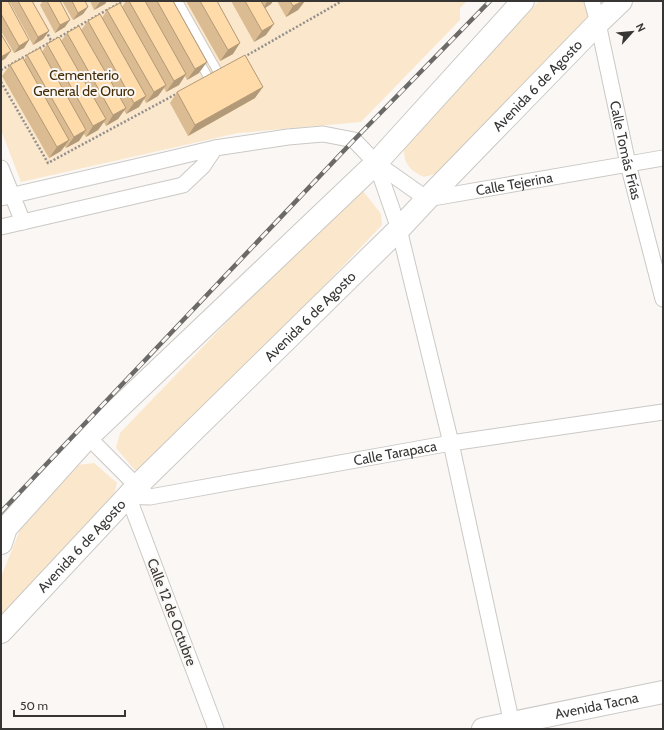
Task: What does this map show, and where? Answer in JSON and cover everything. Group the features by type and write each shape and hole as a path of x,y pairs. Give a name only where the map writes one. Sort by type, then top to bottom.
{"main road":[{"path":"1,543 6,528 88,436 376,163 523,1"},
{"name":"Avenida 6 de Agosto","path":"1,632 399,229 621,1"},
{"name":"Avenida Tacna","path":"483,729 512,726 663,692"}],"street":[{"name":"Calle Tomás Frías","path":"592,1 628,164 663,299"},
{"path":"6,196 215,148 288,137 323,134 354,140 376,163 427,199"},
{"path":"1,227 183,185 203,166 215,148"},
{"name":"Calle Tejerina","path":"427,199 663,158"},
{"path":"376,163 399,229 451,443 512,726"},
{"path":"1,168 6,196 22,222"},
{"name":"Calle Tarapaca","path":"138,493 451,443 663,412"},
{"path":"88,436 138,493"},
{"name":"Calle 12 de Octubre","path":"138,493 216,729"}],"lane":[{"path":"178,1 218,72"},
{"path":"192,49 208,77"}],"path":[{"path":"1,70 123,1"},
{"path":"218,72 342,1"},
{"path":"44,28 56,48"},
{"path":"1,82 48,163 180,92"}],"green space":[{"name":"Cementerio General de Oruro","path":"1,1 467,1 460,8 460,20 361,122 238,133 21,182 1,130"},
{"path":"539,1 587,1 592,12 586,23 435,174 424,177 418,174 406,163 404,140"},
{"path":"363,191 381,214 382,225 147,471 135,470 116,448 120,433 351,193"},
{"path":"94,463 117,483 113,498 1,617 1,577 20,530 78,465"}],"building":[{"path":"1,1 8,1 29,40 19,46 1,14"},
{"path":"18,1 32,1 49,31 38,37"},
{"path":"47,1 60,1 70,20 60,25"},
{"path":"72,1 85,1 88,7 78,13"},
{"path":"129,1 145,1 186,74 174,81"},
{"path":"157,1 173,1 207,62 195,69"},
{"path":"200,1 217,1 240,43 228,50"},
{"path":"245,1 261,1 274,24 262,31"},
{"path":"290,1 303,1 293,6"},
{"path":"120,3 166,85 154,92 107,10"},
{"path":"100,14 146,96 134,103 88,21"},
{"path":"79,26 126,108 113,115 67,33"},
{"path":"1,34 11,51 1,57"},
{"path":"59,37 106,119 93,126 47,44"},
{"path":"40,48 86,130 74,137 27,55"},
{"path":"245,55 263,87 195,125 177,92"},
{"path":"23,58 69,140 57,147 10,65"}],"railway":[{"path":"1,512 354,140 490,1"}]}
